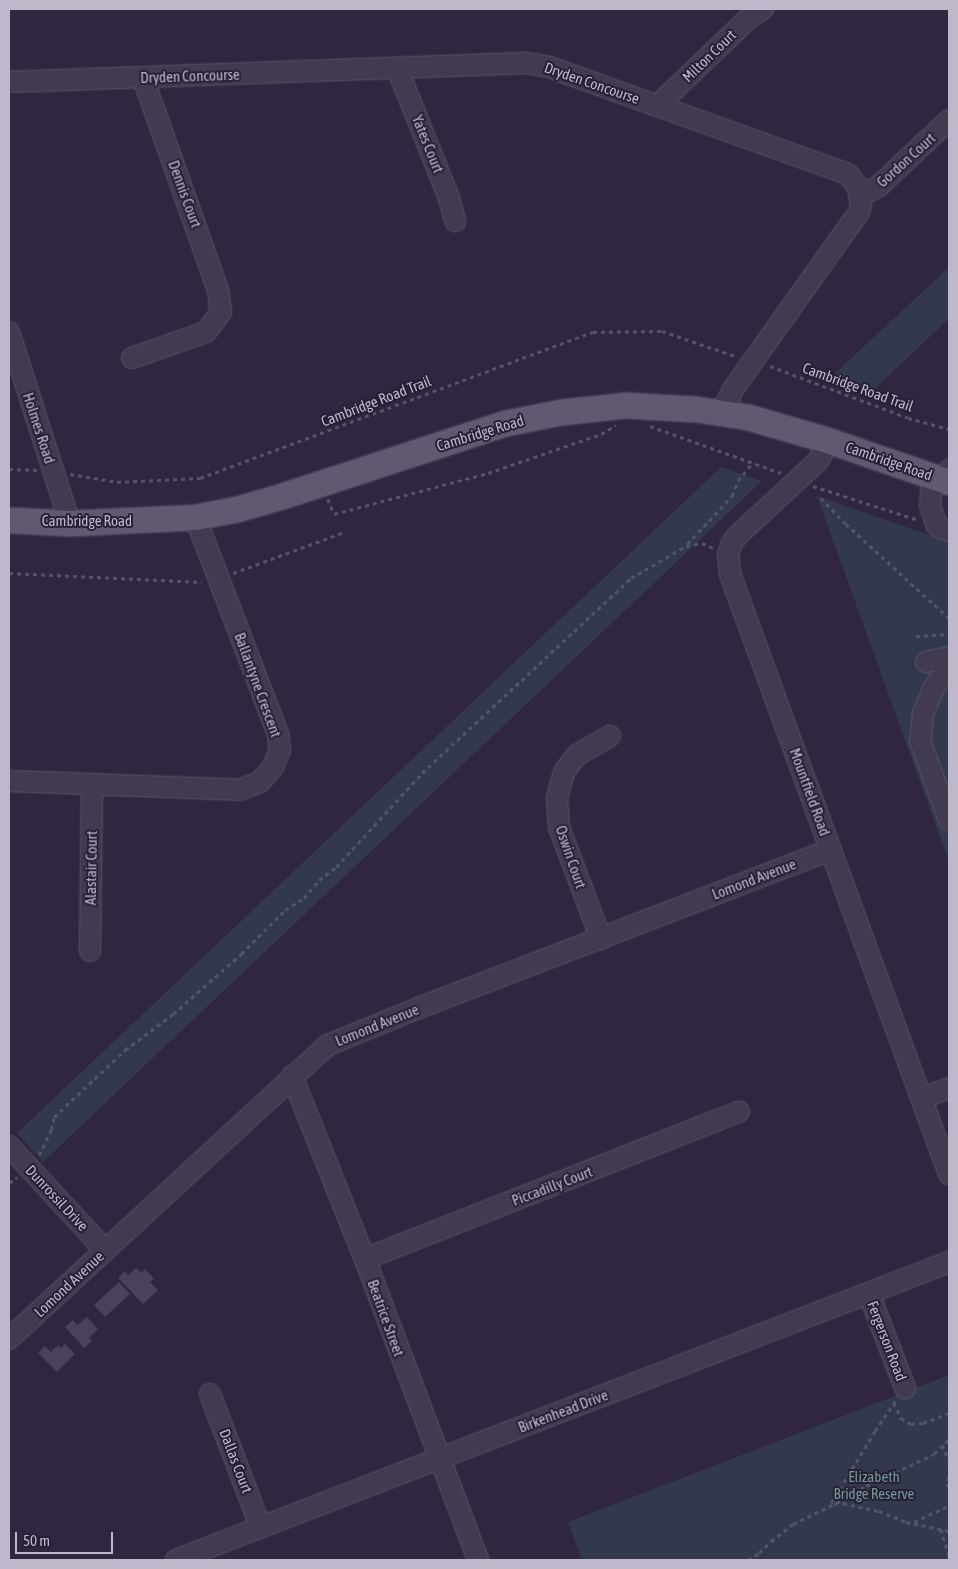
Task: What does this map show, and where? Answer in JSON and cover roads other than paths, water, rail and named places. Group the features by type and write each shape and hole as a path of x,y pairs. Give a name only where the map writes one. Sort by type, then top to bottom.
{"main road":[{"name":"Cambridge Road","path":"9,520 70,523 195,517 237,509 498,426 530,418 607,406 668,406 748,417 947,477"}],"street":[{"name":"Milton Court","path":"657,106 749,18 763,9"},
{"name":"Dryden Concourse","path":"9,82 513,63 538,65 840,171 854,181 861,196"},
{"name":"Yates Court","path":"398,68 449,198 454,221"},
{"name":"Dennis Court","path":"132,358 206,332 221,312 218,290 143,78"},
{"name":"Gordon Court","path":"861,196 879,186 949,120"},
{"path":"724,413 734,388 855,218 861,205 861,196"},
{"name":"Holmes Road","path":"9,332 70,523"},
{"name":"Mountfield Road","path":"830,441 806,482 737,536 728,554 730,574 923,1098 949,1174"},
{"path":"943,528 930,506 931,492 947,477"},
{"name":"Ballantyne Crescent","path":"9,781 92,786 239,790 260,782 273,767 280,750 278,734 195,517"},
{"path":"926,662 949,657"},
{"path":"949,664 923,714 920,741 949,820"},
{"name":"Oswin Court","path":"601,939 559,827 557,798 564,772 577,755 610,736"},
{"name":"Alastair Court","path":"90,951 92,786"},
{"name":"Lomond Avenue","path":"9,1339 326,1046 349,1035 831,850"},
{"name":"Beatrice Street","path":"292,1076 364,1259 478,1560"},
{"path":"923,1098 949,1088"},
{"name":"Piccadilly Court","path":"364,1259 739,1112"},
{"name":"Dunrossil Drive","path":"9,1146 105,1250"},
{"name":"Birkenhead Drive","path":"176,1560 949,1262"},
{"name":"Fergerson Road","path":"869,1294 900,1396"},
{"name":"Dallas Court","path":"210,1394 260,1528"}],"park label":[{"name":"Elizabeth Bridge Reserve","path":"874,1484"}]}
